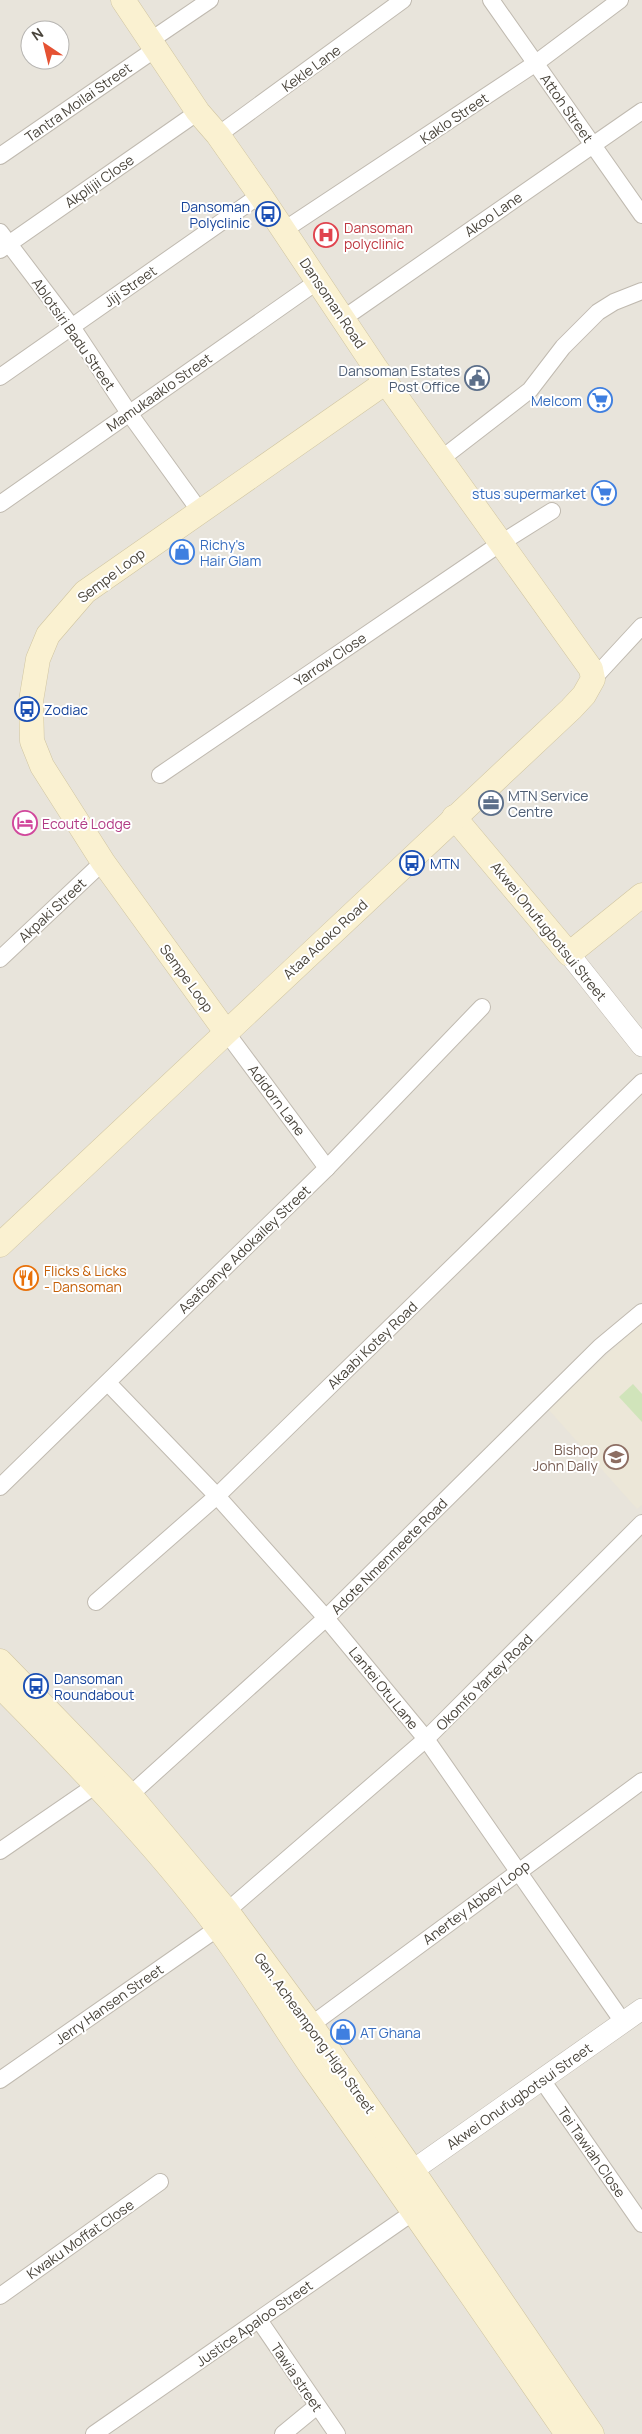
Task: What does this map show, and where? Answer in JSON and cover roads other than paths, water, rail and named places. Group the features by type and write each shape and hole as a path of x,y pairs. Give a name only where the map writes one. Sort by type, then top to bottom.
{"main road":[{"name":"Dansoman Road","path":"123,0 198,112 218,135 260,195 386,382 591,669 593,679"},
{"name":"Sempe Loop","path":"226,1032 103,862 42,766 32,741 31,701 38,659 48,635 85,592 199,510 386,382"},
{"name":"Ataa Adoko Road","path":"0,1245 571,708 584,695 593,679"},
{"name":"Akwei Onufugbotsui Street","path":"454,818 568,954"},
{"path":"568,954 642,895"},
{"name":"Gen. Acheampong High Street","path":"0,1661 130,1795 223,1920 311,2025 404,2177 415,2212 567,2434"},
{"name":"Gen. Acheampong High Street","path":"0,1686 96,1785 157,1853 223,1920 312,2068 404,2177 592,2434"}],"street":[{"name":"Tantra Moilai Street","path":"0,156 154,44 210,0"},
{"name":"Kekle Lane","path":"218,135 403,0"},
{"name":"Attoh Street","path":"491,0 642,215"},
{"name":"Kaklo Street","path":"284,230 536,63 620,0"},
{"name":"Akoo Lane","path":"344,318 642,111"},
{"name":"Akplijii Close","path":"3,242 198,112"},
{"name":"Jiji Street","path":"0,377 260,195"},
{"name":"Ablotsiri Badu Street","path":"3,242 72,327 129,413 199,510"},
{"name":"Mamukaaklo Street","path":"0,504 318,281"},
{"path":"441,459 530,390 563,347 598,312 614,302 642,291"},
{"name":"Yarrow Close","path":"160,775 501,543 552,511"},
{"name":"Ataa Adoko Road","path":"593,679 642,626"},
{"name":"Akpaki Street","path":"0,959 103,862"},
{"name":"Akwei Onufugbotsui Street","path":"568,954 642,1046"},
{"name":"Asafoanye Adokailey Street","path":"0,1487 327,1168 482,1007"},
{"name":"Adidorn Lane","path":"226,1032 327,1168"},
{"name":"Akaabi Kotey Road","path":"96,1602 217,1496 642,1082"},
{"name":"Adote Nmenmeete Road","path":"130,1795 326,1618 600,1347 642,1312"},
{"name":"Lantei Otu Lane","path":"108,1383 217,1496 326,1618 426,1740 519,1870 623,2022"},
{"name":"Okomfo Yartey Road","path":"223,1920 426,1740 642,1523"},
{"name":"Anertey Abbey Loop","path":"311,2025 642,1781"},
{"path":"0,1851 96,1785"},
{"name":"Jerry Hansen Street","path":"0,2080 223,1920"},
{"name":"Akwei Onufugbotsui Street","path":"404,2177 642,2009"},
{"name":"Tei Tawiah Close","path":"542,2080 642,2224"},
{"name":"Kwaku Moffat Close","path":"0,2296 160,2182"},
{"name":"Justice Apaloo Street","path":"94,2434 415,2212"},
{"name":"Tawia street","path":"258,2320 337,2434"},
{"path":"283,2434 317,2406"}],"place":[{"name":"Dansoman Polyclinic","path":"268,214"},
{"name":"Dansoman polyclinic","path":"326,235"},
{"name":"Dansoman Estates Post Office","path":"477,378"},
{"name":"Melcom","path":"600,400"},
{"name":"stus supermarket","path":"604,493"},
{"name":"Richy's Hair Glam","path":"182,552"},
{"name":"Zodiac","path":"27,709"},
{"name":"MTN Service Centre","path":"491,803"},
{"name":"Ecouté Lodge","path":"25,823"},
{"name":"MTN","path":"412,863"},
{"name":"Flicks & Licks - Dansoman","path":"26,1278"},
{"name":"Bishop John Dally","path":"616,1457"},
{"name":"Dansoman Roundabout","path":"36,1686"},
{"name":"AT Ghana","path":"343,2032"}]}
